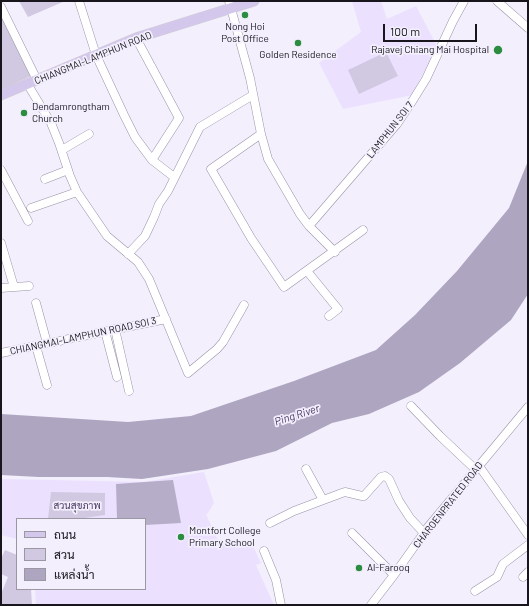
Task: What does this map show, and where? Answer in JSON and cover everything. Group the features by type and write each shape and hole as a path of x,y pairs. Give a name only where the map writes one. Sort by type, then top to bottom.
{"main road":[{"name":"CHIANGMAI-LAMPHUN ROAD","path":"1,95 136,38 230,5 254,1"}],"street":[{"path":"79,1 96,55 134,137 152,160 174,177"},
{"name":"LAMPHUN SOI 7","path":"309,226 397,124 414,100 426,79 464,1"},
{"path":"497,1 528,28"},
{"path":"230,5 250,78 261,134 268,159 300,214 309,226 334,252"},
{"path":"1,7 32,83 51,123 77,192 107,236 138,262 144,270 188,374 223,342 244,305"},
{"path":"136,38 179,118 152,160"},
{"path":"128,254 145,236 159,204 168,190 200,127 253,95"},
{"path":"62,150 89,134"},
{"path":"261,134 211,169 251,238 284,287 334,252 362,230"},
{"path":"1,170 28,221"},
{"path":"45,179 68,170"},
{"path":"31,208 77,192"},
{"path":"1,243 14,287"},
{"path":"307,271 338,309 329,316"},
{"path":"1,288 29,286"},
{"path":"36,303 47,343"},
{"name":"CHIANGMAI-LAMPHUN ROAD SOI 3","path":"1,353 166,319"},
{"path":"115,329 129,391"},
{"path":"105,331 117,376"},
{"path":"36,346 47,385"},
{"path":"411,406 440,436 477,468 528,535"},
{"name":"CHAROENPRATED ROAD","path":"371,605 424,533 528,407"},
{"path":"306,469 323,500"},
{"path":"270,523 294,511 345,492 364,496 381,477 385,476 390,479 399,501 410,518 424,533"},
{"path":"352,533 394,575"},
{"path":"476,591 497,577 503,564 528,545"},
{"path":"264,551 276,580 281,605"}],"shaded area":[{"path":"352,1 381,1 387,19 416,6 437,46 412,95 343,109 319,63 361,32"},
{"name":"Montfort College Primary School","path":"204,472 214,503 206,514 220,545 244,540 248,546 252,544 261,563 256,565 274,605 36,605 35,590 146,590 146,518 16,518 16,539 1,535 1,479 144,482"},
{"path":"173,480 181,523 146,525 146,518 117,518 116,484"}],"green space":[{"path":"19,1 65,1 28,17"},
{"path":"1,12 33,75 1,90"},
{"path":"386,52 398,76 359,94 348,70"},
{"name":"สวนสุขภาพ","path":"51,492 105,493 105,515 85,518 48,518"},
{"path":"5,550 16,555 16,590 31,590 32,605 1,605 1,594 8,577 1,574 1,559"}],"water":[{"name":"Ping River","path":"528,161 528,294 511,320 460,363 419,392 369,414 332,423 276,451 208,469 142,479 1,475 1,414 128,422 191,416 294,381 376,350 415,315 457,271 509,208"}],"place":[{"name":"Nong Hoi Post Office","path":"245,15"},
{"name":"Golden Residence","path":"298,43"},
{"name":"Rajavej Chiang Mai Hospital","path":"498,50"},
{"name":"Dendamrongtham Church","path":"24,113"},
{"name":"Montfort College Primary School","path":"181,537"},
{"name":"Al-Farooq","path":"359,568"}]}
